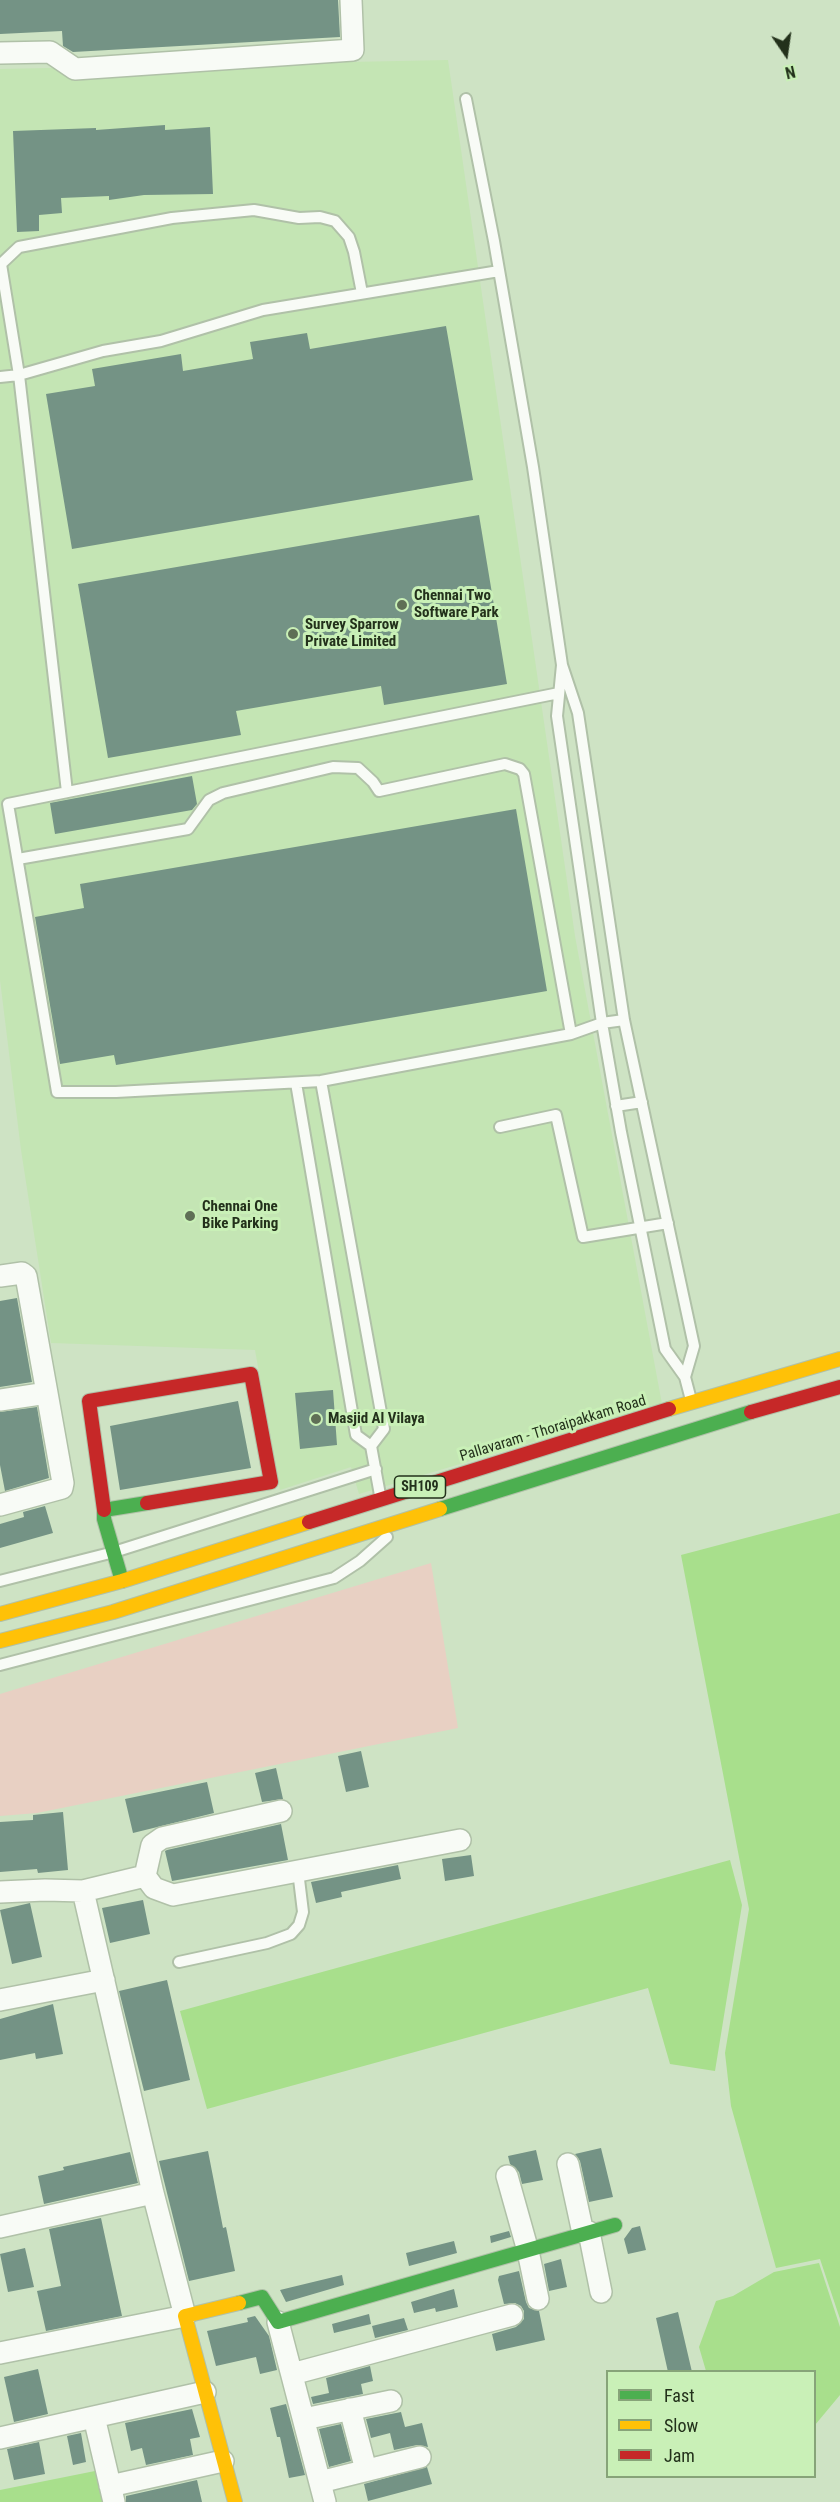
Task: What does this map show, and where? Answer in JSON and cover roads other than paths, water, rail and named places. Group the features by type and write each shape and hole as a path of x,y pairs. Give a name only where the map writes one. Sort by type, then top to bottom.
{"main road":[{"name":"Pallavaram - Thoraipakkam Road","path":"0,1641 113,1612 408,1519 840,1359"},
{"path":"104,1510 271,1482 251,1374 89,1401 104,1519 123,1581"},
{"name":"Pallavaram - Thoraipakkam Road","path":"0,1614 123,1581 381,1499 693,1415 840,1387"},
{"path":"235,2502 185,2316 262,2297 278,2322 615,2225"}],"street":[{"path":"0,53 50,52 75,69 353,50 351,0"},
{"path":"0,1276 22,1273 26,1276 63,1483 62,1488 0,1505"},
{"path":"0,1400 47,1393"},
{"path":"281,1811 162,1838 152,1845 146,1876 154,1888 173,1895 460,1840"},
{"path":"0,1892 45,1890 83,1892 146,1876"},
{"path":"0,2350 185,2316 153,2193 83,1892"},
{"path":"0,2000 104,1980"},
{"path":"568,2164 601,2292"},
{"path":"507,2176 528,2251 538,2299"},
{"path":"0,2228 153,2193"},
{"path":"292,2374 512,2315"},
{"path":"278,2322 322,2492 366,2470 420,2457"},
{"path":"0,2438 205,2392"},
{"path":"304,2419 391,2401"},
{"path":"350,2409 366,2470"},
{"path":"94,2417 112,2494 223,2461"}],"lane":[{"path":"466,99 533,467 562,665 578,713 624,1020 694,1346 685,1377"},
{"path":"67,792 18,375 1,264 19,247 172,218 254,210 299,218 320,217 335,221 349,237 362,293"},
{"path":"0,376 18,375 103,351 161,341 263,310 499,271"},
{"path":"562,665 557,716 616,1106 665,1349 685,1377 693,1415"},
{"path":"559,693 8,804 57,1092 116,1092 321,1082 571,1034 602,1023 624,1020"},
{"path":"18,859 188,829 209,800 223,793 333,767 358,768 379,791 505,764 520,769 524,774 571,1034"},
{"path":"321,1082 384,1429 371,1446"},
{"path":"296,1083 356,1435 371,1446 381,1499"},
{"path":"616,1106 642,1102"},
{"path":"500,1126 556,1115 583,1237 668,1223"},
{"path":"0,1581 114,1552 376,1469"},
{"path":"0,1665 334,1578 360,1561 408,1519"},
{"path":"178,1962 267,1943 291,1934 299,1925 303,1912 298,1871"}],"place":[{"name":"Chennai Two Software Park","path":"402,605"},
{"name":"Survey Sparrow Private Limited","path":"293,634"},
{"name":"Chennai One Bike Parking","path":"190,1216"},
{"name":"Masjid Al Vilaya","path":"316,1419"}]}
